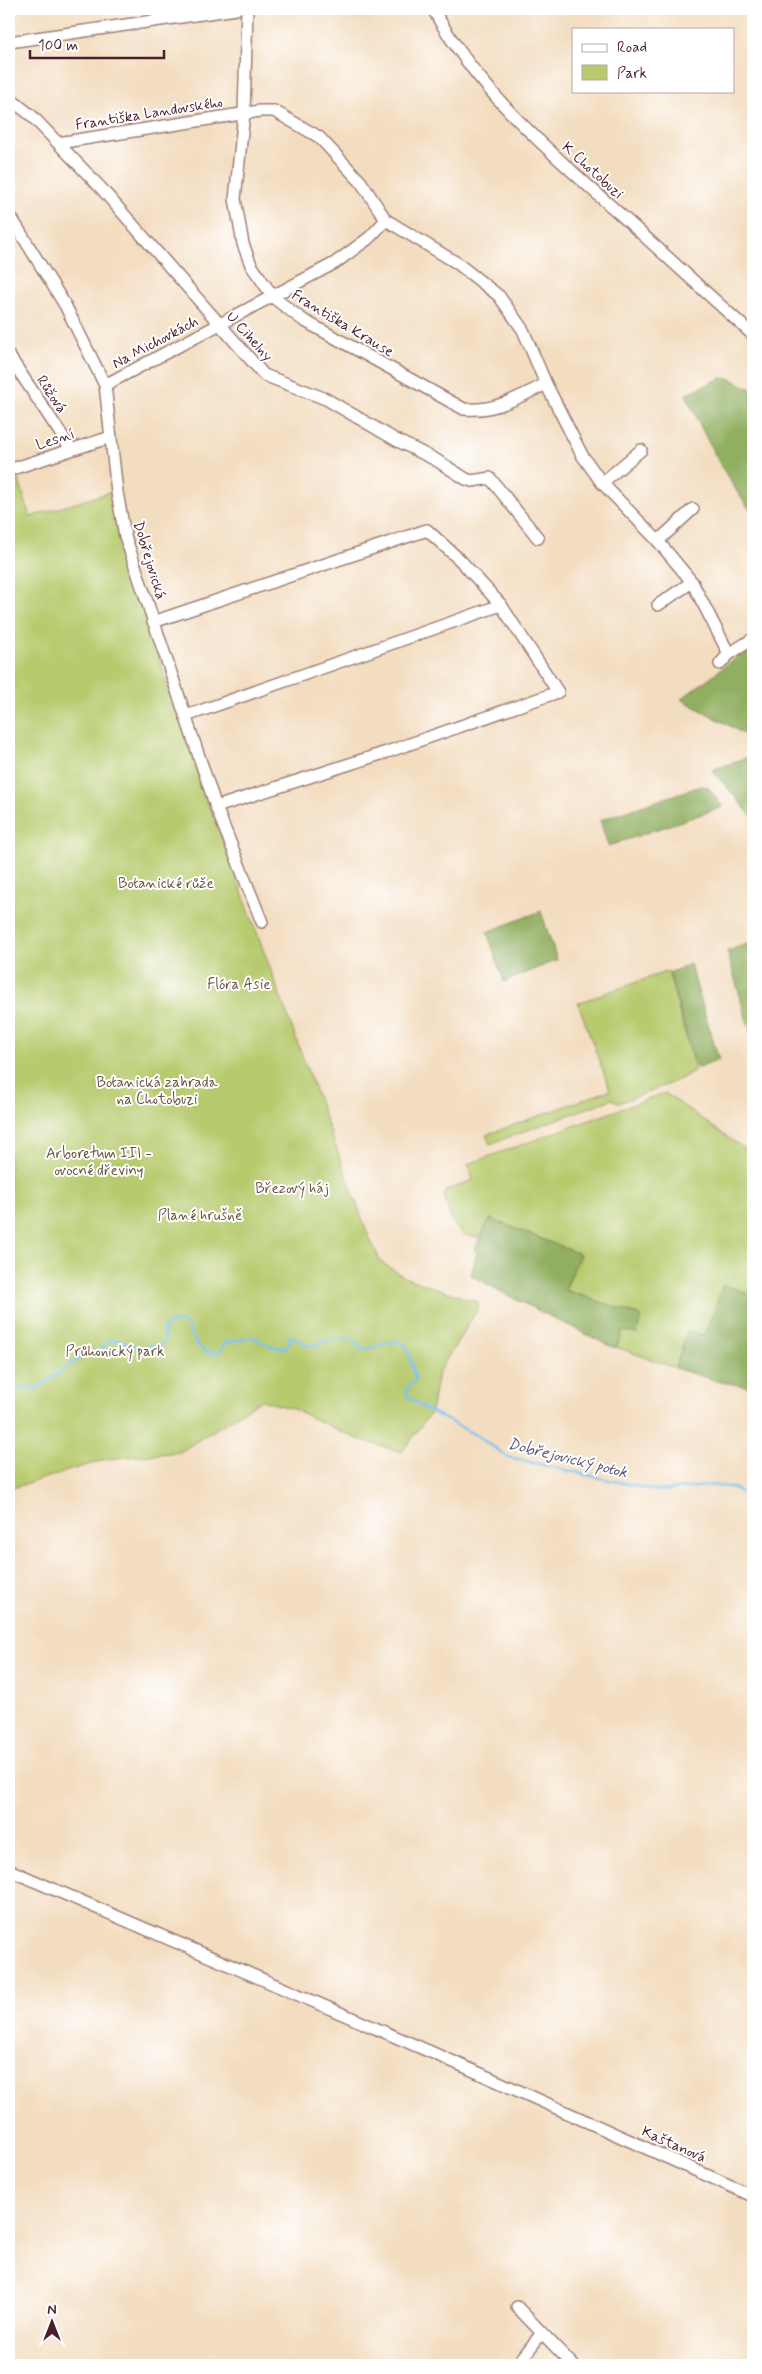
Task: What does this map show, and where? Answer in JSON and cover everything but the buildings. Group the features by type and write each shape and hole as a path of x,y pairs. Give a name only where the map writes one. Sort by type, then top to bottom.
{"street":[{"path":"9,42 236,9"},
{"name":"Františka Krause","path":"247,9 244,113 236,179 238,224 251,265 274,298 304,320 334,338 464,409 482,410 501,406 546,384"},
{"name":"K Chotobuzi","path":"433,9 456,47 503,106 586,185 753,335"},
{"name":"U Cihelny","path":"9,98 32,116 100,187 264,375 326,399 396,440 436,460 466,480 490,478 538,538"},
{"name":"Františka Landovského","path":"58,143 244,113 274,111 320,137 361,182 386,220"},
{"name":"Dobřejovická","path":"9,214 65,305 104,386 125,536 216,807 262,922"},
{"path":"386,220 456,264 499,296 523,330 546,384 582,455 602,484 658,541 692,582 729,654"},
{"name":"Na Michovkách","path":"104,386 219,324 274,298 335,263 369,238 386,220"},
{"name":"Růžová","path":"9,356 71,449"},
{"name":"Lesní","path":"9,470 111,438"},
{"path":"602,484 641,450"},
{"path":"658,541 693,509"},
{"path":"153,622 427,530 461,560 501,605 558,692 387,752 216,807"},
{"path":"658,605 692,582"},
{"path":"186,716 501,605"},
{"path":"720,664 729,654 753,640"},
{"name":"Kaštanová","path":"9,1870 582,2119 753,2196"},
{"path":"517,2307 573,2365"},
{"path":"517,2365 541,2334"}],"green space":[{"path":"721,378 731,379 753,390 753,514 716,456 686,394"},
{"name":"Botanická zahrada na Chotobuzi","path":"17,473 30,517 111,492 120,541 185,737 369,1237 381,1262 406,1278 478,1302 477,1310 438,1373 431,1412 402,1452 355,1438 293,1409 261,1400 180,1452 107,1459 9,1489 9,476"},
{"path":"753,645 753,739 681,699"},
{"path":"753,755 753,818 712,770"},
{"path":"701,786 708,787 723,807 608,846 600,820"},
{"path":"541,911 557,960 504,982 487,932"},
{"path":"753,942 753,1042 727,951"},
{"path":"690,964 719,1060 699,1068 696,1067 669,973"},
{"path":"668,971 695,1070 679,1080 619,1103 612,1099 490,1144 486,1135 610,1090 578,1003"},
{"path":"665,1093 753,1155 753,1295 727,1286 705,1336 688,1331 675,1368 616,1347 623,1331 641,1316 565,1290 580,1254 491,1219 480,1237 471,1237 464,1234 454,1225 444,1195 445,1191 473,1180 468,1164"},
{"path":"490,1219 580,1254 565,1290 641,1316 637,1334 623,1331 616,1348 610,1346 471,1275 477,1252 474,1250"},
{"path":"723,1285 753,1295 753,1387 720,1382 675,1368 688,1331 705,1336"}],"waterway":[{"name":"Dobřejovický potok","path":"9,1393 23,1386 36,1389 81,1357 100,1350 110,1340 119,1340 139,1348 163,1344 165,1339 163,1329 177,1322 186,1324 200,1348 215,1354 220,1351 225,1343 253,1337 277,1348 287,1347 290,1342 288,1338 292,1336 309,1346 335,1339 353,1339 360,1349 398,1342 408,1349 415,1378 407,1388 407,1396 422,1407 476,1435 508,1457 658,1491 717,1485 736,1489 753,1500"}],"park label":[{"name":"Botanické růže","path":"166,883"},
{"name":"Flóra Asie","path":"239,984"},
{"name":"Arboretum III - ovocné dřeviny","path":"99,1162"},
{"name":"Březový háj","path":"292,1188"},
{"name":"Plané hrušně","path":"200,1215"},
{"name":"Průhonický park","path":"115,1351"}]}
